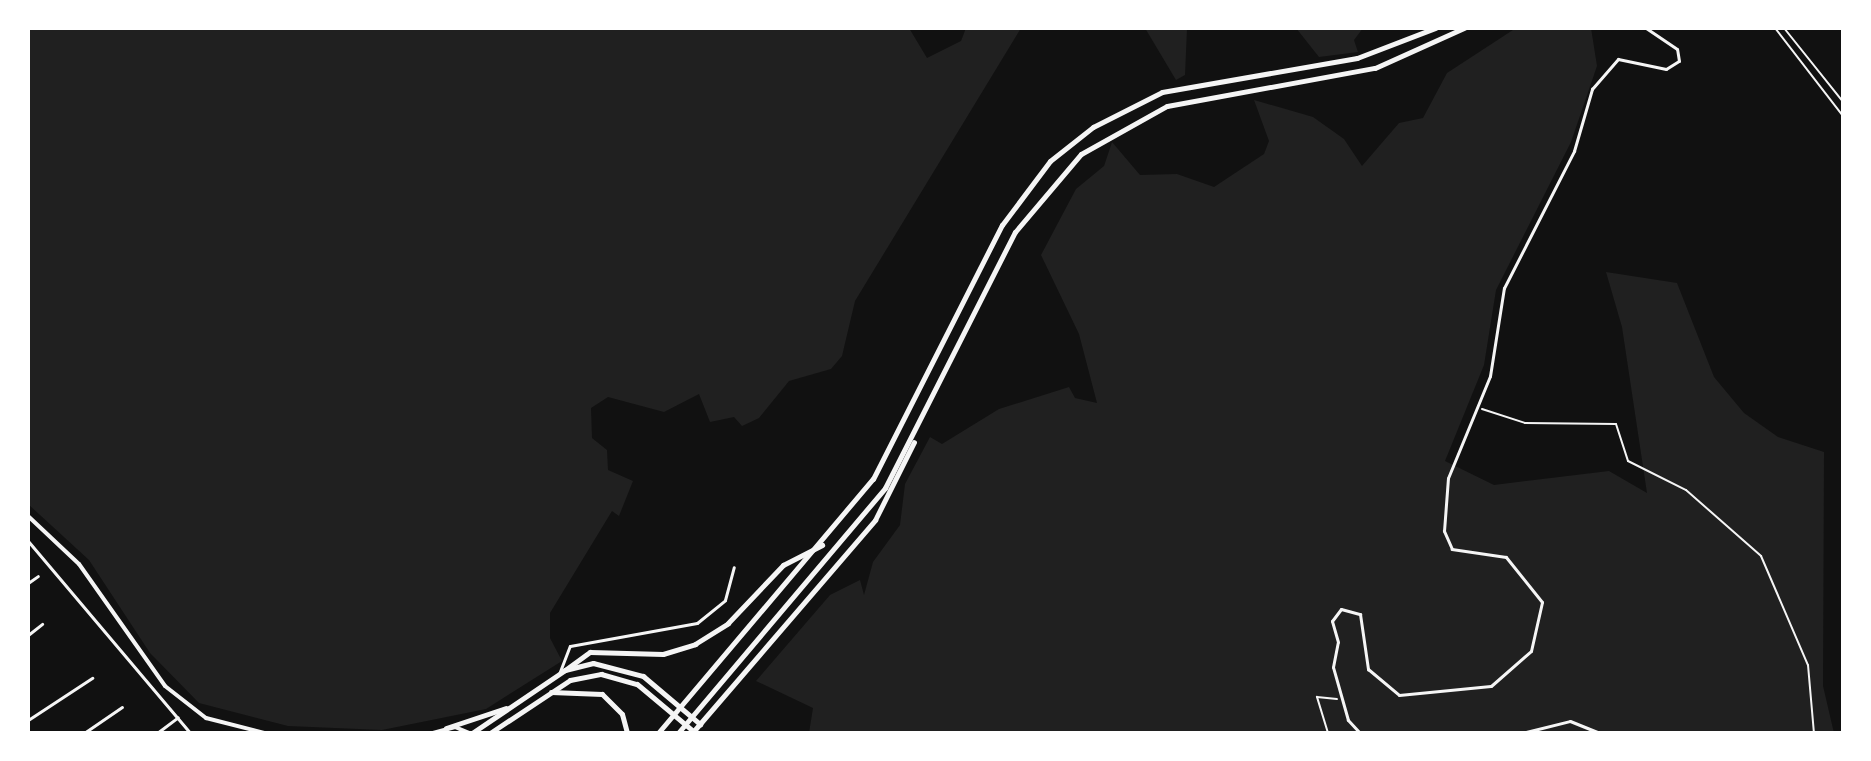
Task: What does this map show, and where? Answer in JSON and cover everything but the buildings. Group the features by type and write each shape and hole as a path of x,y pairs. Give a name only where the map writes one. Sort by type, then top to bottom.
{"main road":[{"path":"658,733 823,544 903,429 1017,200 1072,142 1162,92 1357,58 1435,28"},
{"path":"490,733 581,676 615,675 692,732 875,520 1015,232 1081,154 1167,106 1375,68 1464,28"},
{"path":"678,733 848,537 915,437"},
{"path":"471,733 590,652 663,654 703,640 783,565 823,544"},
{"path":"565,670 598,663 634,671 700,724"},
{"path":"551,692 602,694 622,714 627,733"},
{"path":"446,728 514,705"}],"street":[{"path":"1360,733 1341,699 1332,621 1346,607 1363,619 1368,669 1399,695 1491,686 1531,651 1544,608 1538,595 1506,557 1456,553 1444,531 1448,478 1493,368 1504,288 1574,151 1592,89 1618,59 1666,69 1679,61 1677,49 1646,28"},
{"path":"28,516 79,564 165,686 206,718 265,733"},
{"path":"28,541 190,733"},
{"path":"558,674 570,646 697,623 725,600 734,567"},
{"path":"28,583 38,576"},
{"path":"28,635 42,624"},
{"path":"28,720 92,678"},
{"path":"84,733 122,707"},
{"path":"157,733 178,717"},
{"path":"1522,733 1570,721 1600,733"},
{"path":"433,733 446,728 471,733"}],"lane":[{"path":"1775,28 1843,116"},
{"path":"1784,28 1843,102"}],"path":[{"path":"1476,409 1525,423 1616,424 1628,461 1686,490 1761,556 1808,665 1814,733"},
{"path":"1328,733 1317,697 1341,699"}],"shaded area":[{"path":"28,28 909,28 927,58 961,41 966,28 1021,28 855,301 842,356 831,369 789,381 759,418 742,426 734,417 710,422 699,394 664,412 608,397 591,408 592,438 607,450 608,470 633,481 619,516 612,511 550,613 550,638 562,661 486,709 382,730 288,726 199,703 150,653 89,560 28,504"},
{"path":"1145,28 1187,28 1185,75 1176,80"},
{"path":"1296,28 1363,28 1354,40 1358,52 1319,57"},
{"path":"1516,28 1591,28 1597,66 1571,142 1496,290 1484,365 1445,461 1494,485 1609,471 1647,493 1622,327 1606,272 1677,283 1714,377 1744,413 1778,437 1824,452 1823,686 1834,733 809,733 813,708 756,681 830,595 860,580 864,595 873,562 900,525 905,484 930,437 942,444 999,409 1069,387 1075,398 1097,403 1079,334 1041,255 1076,189 1104,166 1112,142 1140,175 1177,174 1214,187 1264,154 1269,141 1254,100 1313,117 1344,139 1362,166 1399,123 1423,118 1447,73"}]}
